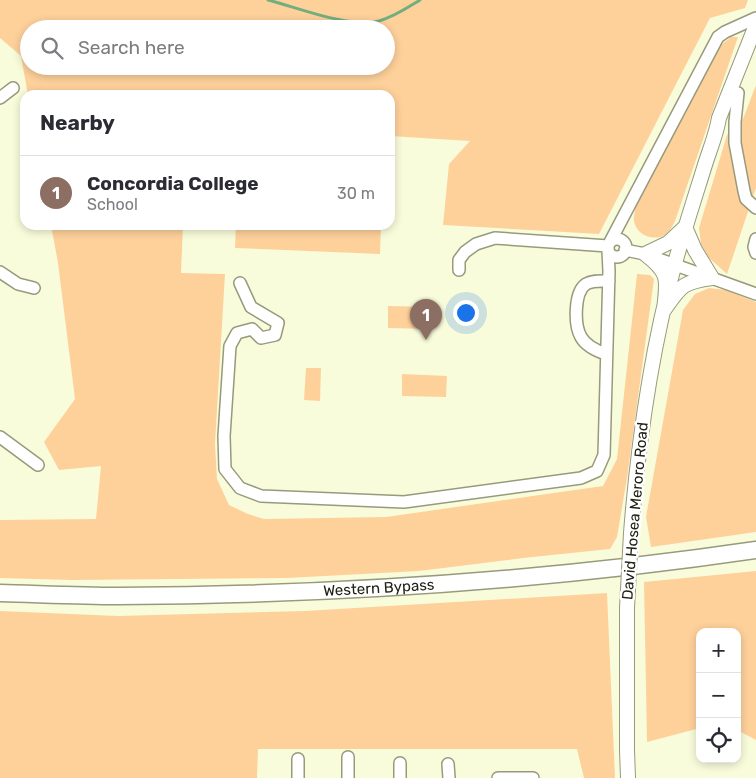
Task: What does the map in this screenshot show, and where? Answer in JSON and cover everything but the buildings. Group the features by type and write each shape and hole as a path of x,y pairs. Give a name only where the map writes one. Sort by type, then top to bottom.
{"highway":[{"name":"Western Bypass","path":"0,593 127,596 292,592 418,586 599,570 756,550"}],"main road":[{"name":"David Hosea Meroro Road","path":"717,134 719,118 756,25"},
{"name":"David Hosea Meroro Road","path":"628,778 627,608 635,478 646,402 664,310 685,227 706,160 717,134 726,122 756,49"},
{"path":"685,227 712,278 692,280 682,287 664,310 665,275 658,264 645,254 668,242 685,227"}],"street":[{"path":"240,283 251,307 278,323 275,335 261,338 252,329 237,333 230,346 224,436 225,469 240,488 260,496 404,502 581,478 597,471 604,455 609,276 616,248 623,236 624,216 718,37 756,18"},
{"path":"0,98 13,88"},
{"path":"738,93 735,122 736,143 746,199 756,208"},
{"path":"459,270 459,260 465,252 476,244 495,238 616,248 645,254 756,294"},
{"path":"756,239 754,246 756,253"},
{"path":"0,272 18,284 34,288"},
{"path":"606,354 596,350 581,338 576,308 580,293 585,285 609,276"},
{"path":"0,437 38,465"},
{"path":"627,750 632,778"},
{"path":"348,757 348,778"},
{"path":"298,759 298,778"},
{"path":"400,763 400,778"},
{"path":"448,764 449,778"},
{"path":"498,778 533,778"}],"shaded area":[{"path":"0,0 748,0 745,8 710,18 599,234 443,225 449,164 470,141 395,136 395,90 27,90 24,75 395,75 395,20 20,20 20,55 0,38"},
{"path":"731,37 738,37 675,221 669,232 663,236 649,237 641,233 635,226 635,209 717,48"},
{"path":"756,85 756,188 727,274 708,257 701,244 699,228 727,135 743,119"},
{"path":"52,230 183,230 181,273 225,274 215,444 217,479 229,505 264,519 386,517 603,486 617,459 637,274 650,275 654,279 627,478 617,537 610,549 419,571 287,578 71,580 0,578 0,520 96,519 101,466 59,470 44,442 75,399 58,263"},
{"path":"236,230 381,230 380,254 235,248"},
{"path":"709,288 726,290 756,302 756,532 651,547 646,517 683,310 695,294"},
{"path":"388,306 432,307 431,329 388,328"},
{"path":"306,368 321,368 320,401 304,400"},
{"path":"402,374 447,376 446,397 402,396"},
{"path":"756,571 756,740 741,732 741,628 696,628 696,729 647,742 644,582"},
{"path":"607,593 615,778 584,778 577,749 258,749 257,778 0,778 0,611 118,616 305,611"}],"waterway":[{"path":"268,0 339,20"},
{"path":"382,20 420,0"}],"place":[{"name":"Concordia College","path":"426,340"}]}
